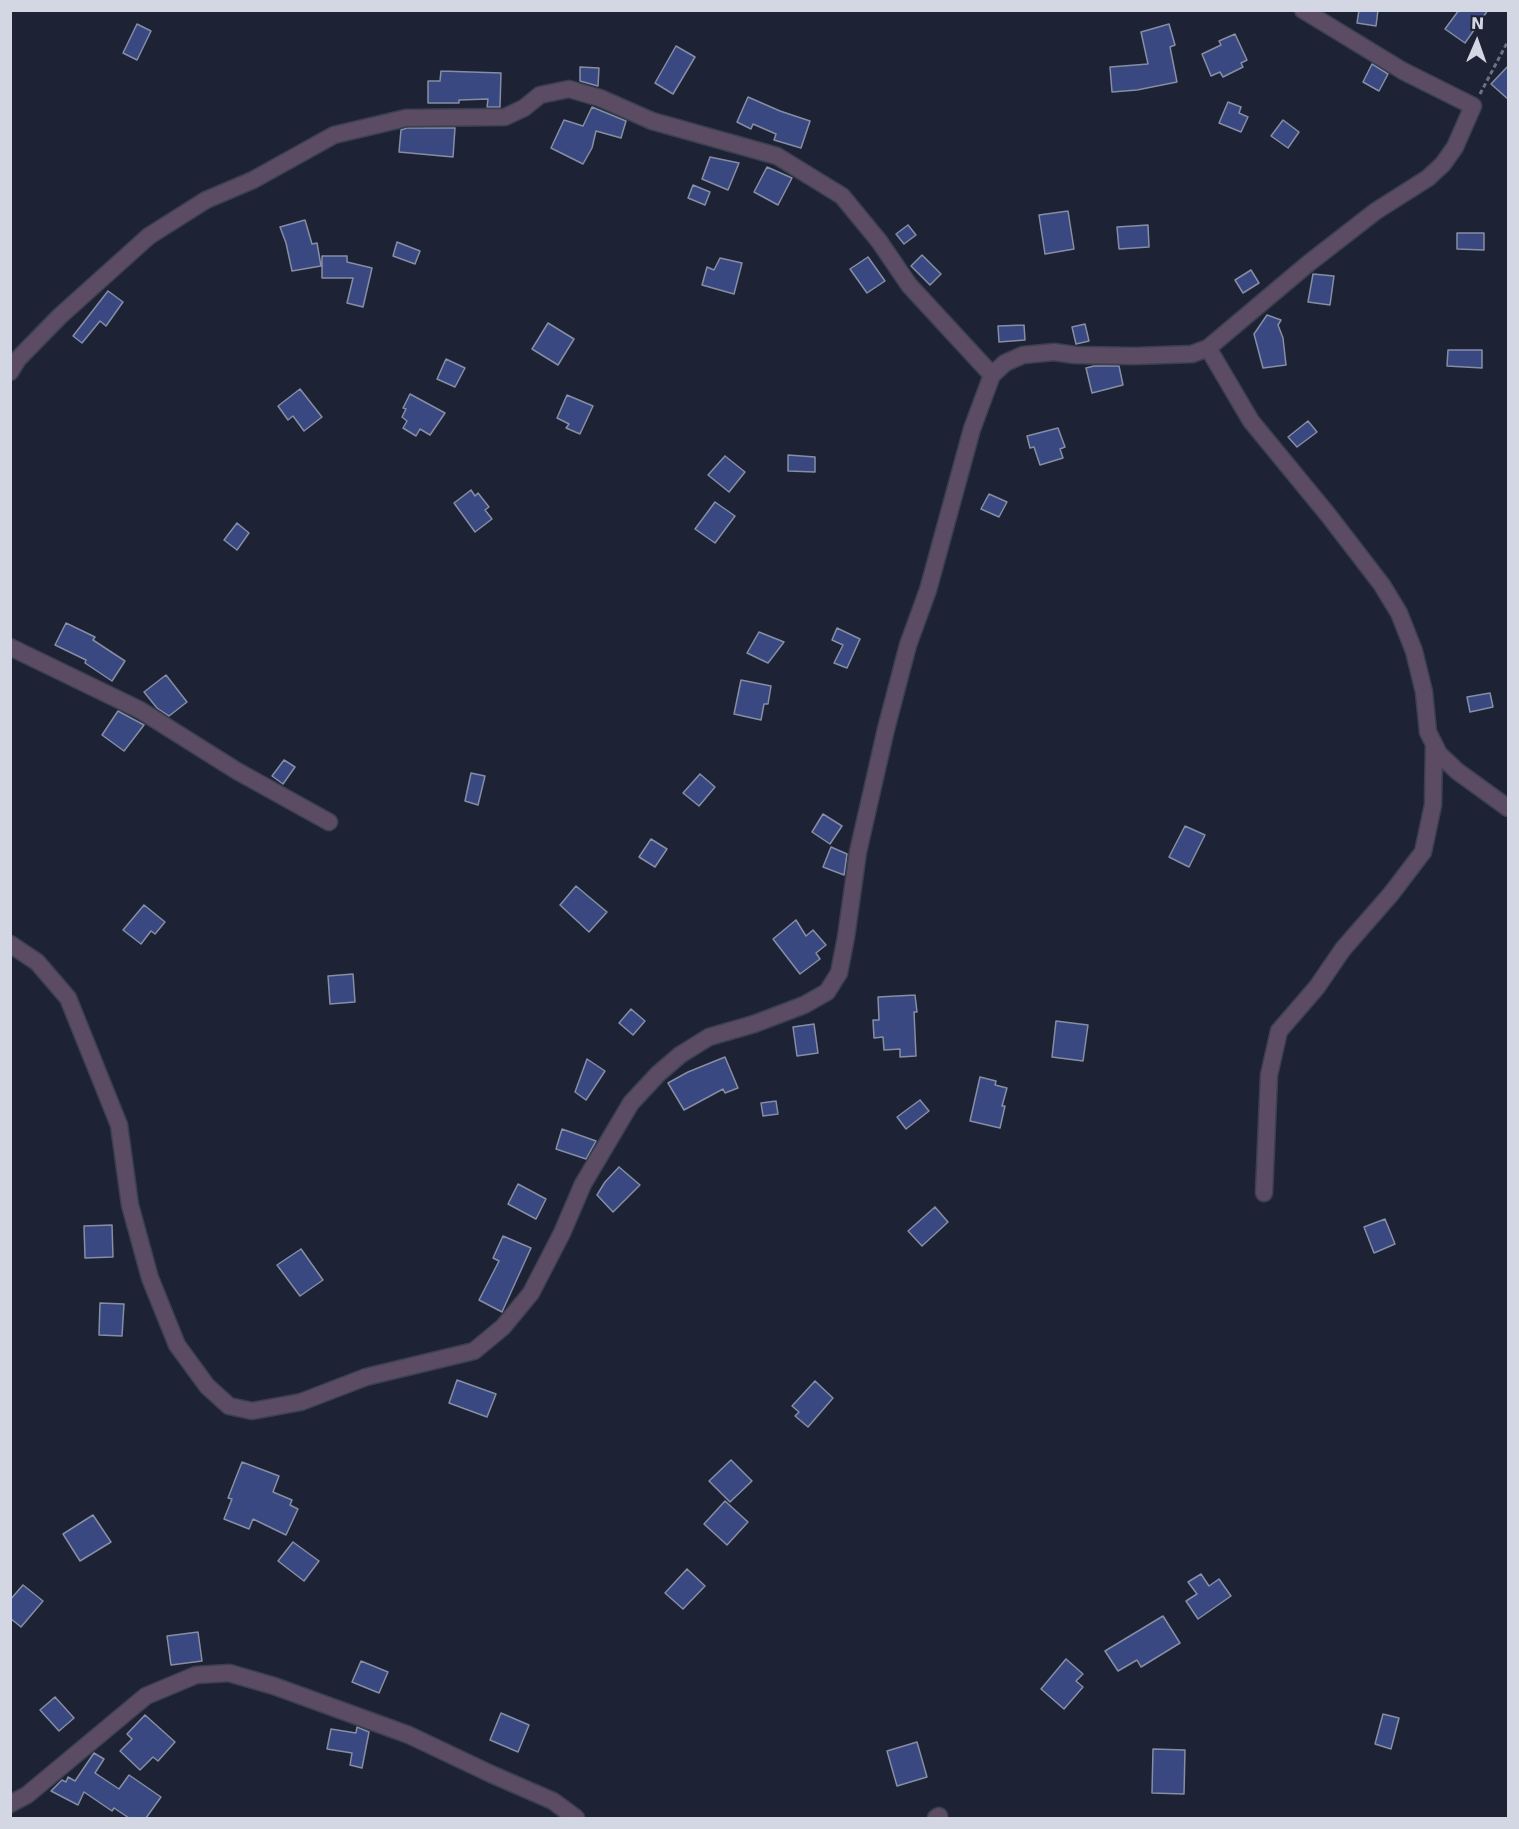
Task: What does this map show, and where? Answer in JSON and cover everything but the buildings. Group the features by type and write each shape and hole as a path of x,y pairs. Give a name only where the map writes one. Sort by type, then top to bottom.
{"street":[{"path":"10,944 38,962 68,998 119,1125 130,1205 150,1278 177,1345 207,1386 229,1406 252,1411 301,1402 366,1377 474,1351 503,1327 531,1293 584,1184 631,1103 658,1074 680,1055 709,1036 754,1024 804,1005 827,992 839,973 858,852 886,729 908,645 928,590 972,429 992,375 1005,363 1023,355 1054,352 1135,356 1192,354 1209,348 1309,263 1376,212 1428,178 1443,164 1455,147 1473,106 1403,71 1303,10"},
{"path":"10,372 18,359 60,316 148,236 206,200 253,180 334,135 406,118 506,117 524,108 540,95 569,88 600,98 652,121 777,156 842,196 879,240 909,285 992,375"},
{"path":"1209,348 1251,421 1329,516 1382,585 1399,613 1414,651 1424,692 1428,732 1439,754 1457,771 1509,808"},
{"path":"10,647 140,710 237,771 329,822"},
{"path":"1264,1193 1269,1075 1279,1031 1317,987 1343,949 1391,894 1423,852 1433,805 1434,745"},
{"path":"10,1804 27,1795 146,1696 196,1675 229,1672 409,1735 553,1801 576,1818"}],"path":[{"path":"1473,106 1509,41"}]}
